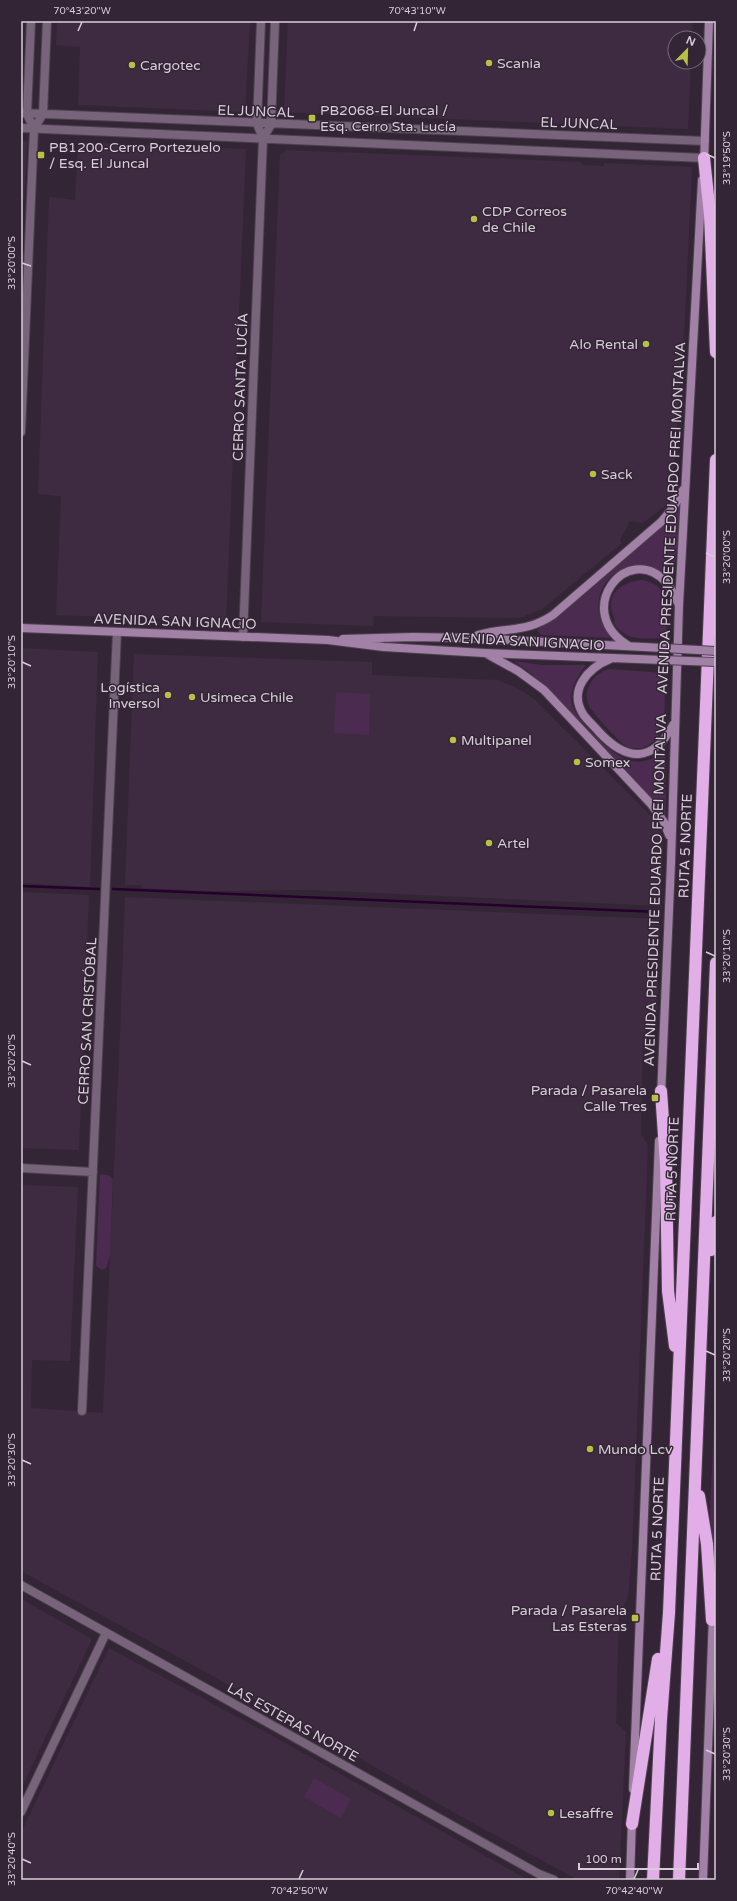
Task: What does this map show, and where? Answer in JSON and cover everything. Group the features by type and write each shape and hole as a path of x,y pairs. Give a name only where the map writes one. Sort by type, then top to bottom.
{"highway":[{"path":"704,158 710,215 716,352"},
{"name":"RUTA 5 NORTE","path":"654,1880 661,1719 669,1613 716,460"},
{"path":"679,1880 716,963"},
{"path":"661,1091 666,1165 668,1291 672,1326 679,1364"},
{"path":"703,1299 716,1222"},
{"path":"695,1482 704,1516 712,1620"},
{"path":"632,1824 651,1703 669,1613"}],"main road":[{"name":"AVENIDA PRESIDENTE EDUARDO FREI MONTALVA","path":"630,1880 679,605 705,141 710,21"},
{"path":"470,638 526,628 541,623 554,615 661,522 677,502 685,486"},
{"path":"630,646 615,634 607,622 604,613 606,594 615,579 622,574 632,571 642,570 653,574 667,584 679,605"},
{"name":"AVENIDA SAN IGNACIO","path":"21,628 328,640 384,647 484,653 716,662"},
{"name":"AVENIDA SAN IGNACIO","path":"328,640 371,637 470,638 716,651"},
{"path":"484,653 522,673 544,690 656,809 664,822 671,843"},
{"path":"615,658 602,662 587,673 580,683 578,694 579,704 583,714 604,737 622,751 640,755 656,749 665,739 674,723"},
{"path":"703,1880 712,1620 716,1600"}],"street":[{"path":"31,21 24,114 34,129"},
{"path":"21,432 34,129 43,114 47,21"},
{"name":"CERRO SANTA LUCÍA","path":"261,21 256,124 263,138"},
{"name":"CERRO SANTA LUCÍA","path":"243,637 263,138 271,124 275,21"},
{"name":"EL JUNCAL","path":"24,114 705,141"},
{"name":"EL JUNCAL","path":"21,128 704,158"},
{"name":"CERRO SAN CRISTÓBAL","path":"82,1411 94,1172 117,632"},
{"path":"21,1168 94,1172"},
{"name":"LAS ESTERAS NORTE","path":"21,1585 539,1874 554,1880"},
{"path":"21,1812 106,1632"}],"shaded area":[{"path":"57,21 250,21 245,112 78,105 80,47 56,45"},
{"path":"288,21 692,21 692,30 667,30 667,70 691,70 688,129 284,112"},
{"path":"21,141 27,141 24,199 21,199"},
{"path":"78,142 246,149 226,621 56,615 61,496 38,494 49,197 75,200"},
{"path":"286,150 581,162 582,165 604,166 604,163 692,167 685,318 672,497 665,506 643,523 630,521 620,540 622,543 541,610 519,618 374,616 373,626 261,622 280,155"},
{"path":"676,510 680,510 678,542 672,583 655,570 638,566 623,569 610,578 602,590 598,605 601,622 612,638 541,635 537,630 562,614 661,528"},
{"path":"642,580 652,583 664,594 667,610 666,638 644,639 631,637 619,630 614,624 611,606 613,595 625,584"},
{"path":"21,648 98,652 90,887 21,883"},
{"path":"134,654 372,662 372,675 498,680 519,689 534,699 657,822 663,839 661,906 312,890 212,891 142,888 141,885 125,885"},
{"path":"514,661 542,665 586,665 577,678 573,688 571,698 575,712 609,749 626,759 635,762 645,761 655,757 665,749 666,818 629,773 533,675"},
{"path":"608,669 665,673 664,720 660,733 654,741 645,747 636,749 626,746 599,719 589,705 587,694 590,683 603,671"},
{"path":"336,692 370,694 369,735 334,733"},
{"path":"21,892 89,895 79,1150 21,1148"},
{"path":"125,897 660,919 657,1013 651,1019 643,1039 641,1134 648,1146 632,1550 628,1597 619,1614 616,1723 626,1732 619,1880 578,1880 453,1812 300,1724 21,1571 21,1185 78,1187 70,1361 32,1360 31,1408 103,1413"},
{"path":"101,1174 108,1175 113,1179 110,1256 106,1268 102,1270 96,1266"},
{"path":"716,1373 716,1558 711,1536 710,1515"},
{"path":"21,1599 92,1639 21,1789"},
{"path":"109,1648 273,1736 528,1880 21,1880 21,1833"},
{"path":"314,1778 351,1799 341,1818 304,1797"}],"waterway":[{"path":"21,886 99,889"},
{"path":"113,889 659,912"}],"place":[{"name":"Scania","path":"489,63"},
{"name":"Cargotec","path":"132,65"},
{"name":"PB2068-El Juncal / Esq. Cerro Sta. Lucía","path":"312,118"},
{"name":"PB1200-Cerro Portezuelo / Esq. El Juncal","path":"41,155"},
{"name":"CDP Correos de Chile","path":"474,219"},
{"name":"Alo Rental","path":"646,344"},
{"name":"Sack","path":"593,474"},
{"name":"Logística Inversol","path":"168,695"},
{"name":"Usimeca Chile","path":"192,697"},
{"name":"Multipanel","path":"453,740"},
{"name":"Somex","path":"577,762"},
{"name":"Artel","path":"489,843"},
{"name":"Parada / Pasarela Calle Tres","path":"655,1098"},
{"name":"Mundo Lcv","path":"590,1449"},
{"name":"Parada / Pasarela Las Esteras","path":"635,1618"},
{"name":"Lesaffre","path":"551,1813"}]}
